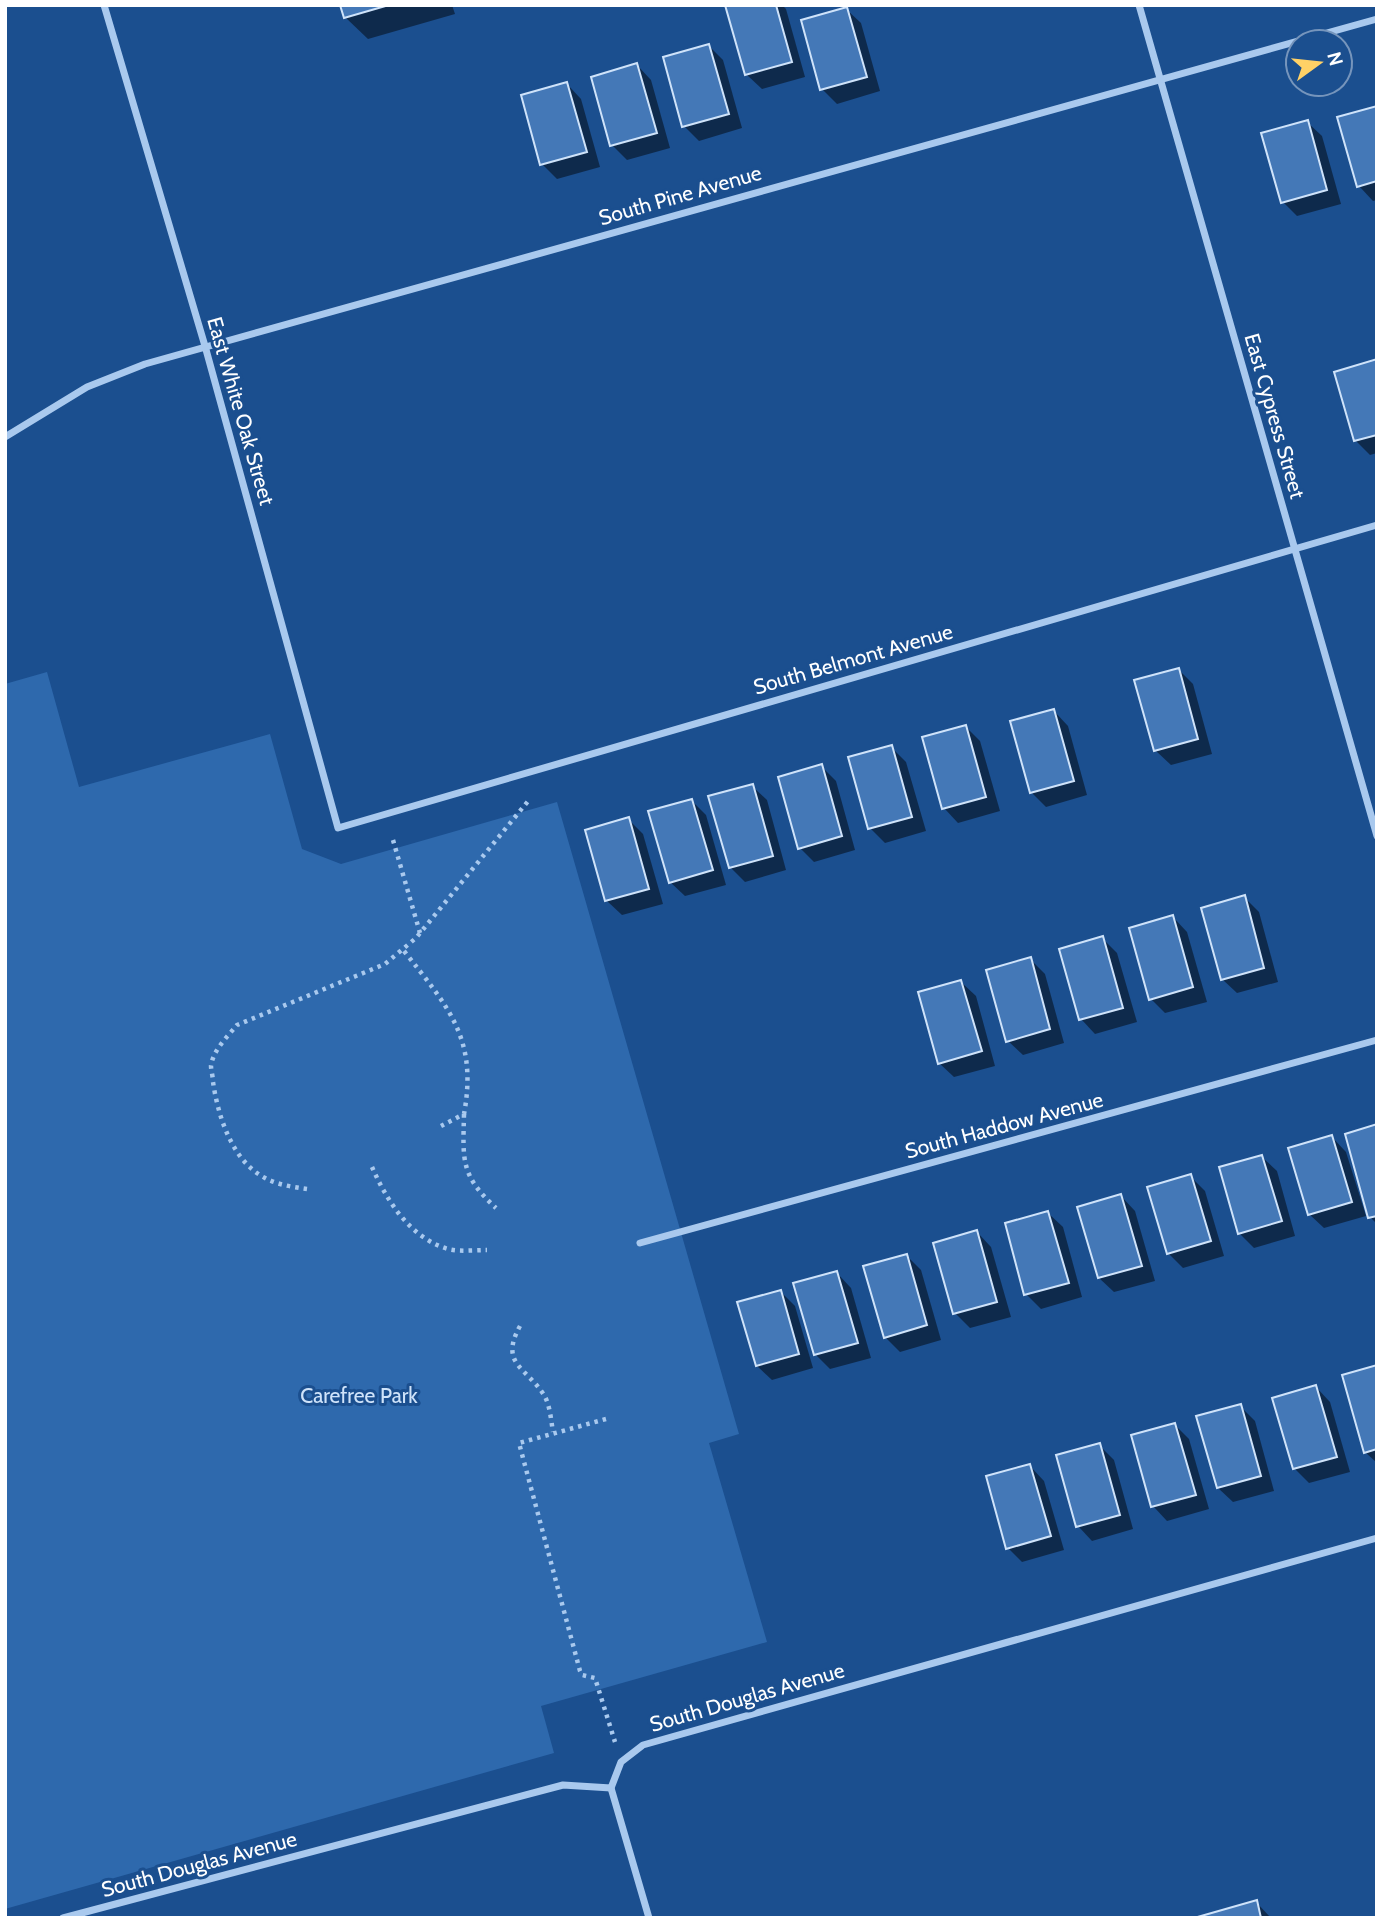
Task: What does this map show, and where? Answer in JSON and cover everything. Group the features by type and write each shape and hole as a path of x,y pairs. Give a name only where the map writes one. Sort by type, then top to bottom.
{"street":[{"name":"East White Oak Street","path":"104,5 205,346 338,828"},
{"name":"East Cypress Street","path":"1139,5 1377,836"},
{"name":"South Pine Avenue","path":"5,437 87,387 145,364 1377,19"},
{"name":"South Belmont Avenue","path":"338,828 1377,525"},
{"name":"South Haddow Avenue","path":"640,1243 1377,1040"},
{"name":"South Douglas Avenue","path":"621,1762 643,1745 1377,1538"},
{"path":"621,1762 611,1787 649,1918"},
{"name":"South Douglas Avenue","path":"63,1918 563,1785 611,1787"}],"path":[{"path":"307,1189 264,1178 245,1161 229,1138 216,1105 211,1065 222,1043 237,1025 386,964 404,951 530,800"},
{"path":"393,840 420,934"},
{"path":"404,951 446,1004 458,1027 467,1056 468,1089 463,1145 467,1171 478,1191 496,1208"},
{"path":"441,1126 464,1114"},
{"path":"372,1167 390,1203 429,1241 450,1250 486,1250"},
{"path":"520,1326 512,1340 516,1363 545,1397 553,1432"},
{"path":"606,1419 519,1443 580,1671 582,1675 595,1678 621,1762"}],"green space":[{"name":"Carefree Park","path":"47,672 79,787 270,734 302,849 341,864 557,802 739,1434 709,1443 767,1642 541,1706 554,1753 5,1909 5,684"}],"building":[{"path":"340,5 389,5 344,18"},
{"path":"725,5 776,5 792,62 745,75"},
{"path":"847,7 867,77 820,90 801,20"},
{"path":"709,44 729,114 682,127 663,57"},
{"path":"637,63 657,133 610,146 591,77"},
{"path":"567,82 587,152 540,165 521,95"},
{"path":"1377,106 1377,181 1357,187 1337,117"},
{"path":"1308,120 1327,190 1281,203 1261,133"},
{"path":"1377,359 1377,435 1354,441 1334,372"},
{"path":"1179,668 1198,739 1154,751 1134,680"},
{"path":"1054,709 1074,781 1030,793 1010,721"},
{"path":"966,725 986,797 942,809 922,737"},
{"path":"892,745 912,817 868,829 848,757"},
{"path":"822,764 842,836 798,849 778,777"},
{"path":"753,784 773,856 729,868 708,796"},
{"path":"692,799 713,870 669,883 648,811"},
{"path":"629,817 649,889 605,901 585,830"},
{"path":"1245,895 1264,968 1221,980 1201,908"},
{"path":"1173,915 1193,987 1149,1000 1129,928"},
{"path":"1103,936 1123,1008 1079,1020 1059,949"},
{"path":"1031,957 1050,1029 1006,1042 986,970"},
{"path":"961,980 982,1051 938,1064 918,992"},
{"path":"1377,1124 1377,1216 1368,1218 1345,1134"},
{"path":"1332,1135 1352,1202 1308,1215 1288,1148"},
{"path":"1262,1155 1282,1221 1238,1234 1219,1167"},
{"path":"1191,1174 1211,1241 1167,1254 1147,1187"},
{"path":"1121,1194 1142,1266 1098,1278 1077,1207"},
{"path":"1048,1211 1069,1283 1024,1295 1005,1223"},
{"path":"977,1230 997,1302 953,1314 933,1243"},
{"path":"907,1254 927,1325 884,1338 863,1266"},
{"path":"837,1271 858,1343 814,1355 793,1283"},
{"path":"781,1290 799,1354 756,1366 737,1302"},
{"path":"1377,1365 1377,1449 1364,1453 1342,1375"},
{"path":"1316,1385 1337,1457 1293,1469 1272,1398"},
{"path":"1241,1404 1261,1476 1217,1488 1196,1416"},
{"path":"1175,1423 1196,1495 1151,1507 1131,1435"},
{"path":"1100,1443 1120,1515 1076,1527 1056,1455"},
{"path":"1030,1464 1051,1536 1006,1549 986,1476"},
{"path":"1257,1900 1261,1918 1194,1918"}]}
